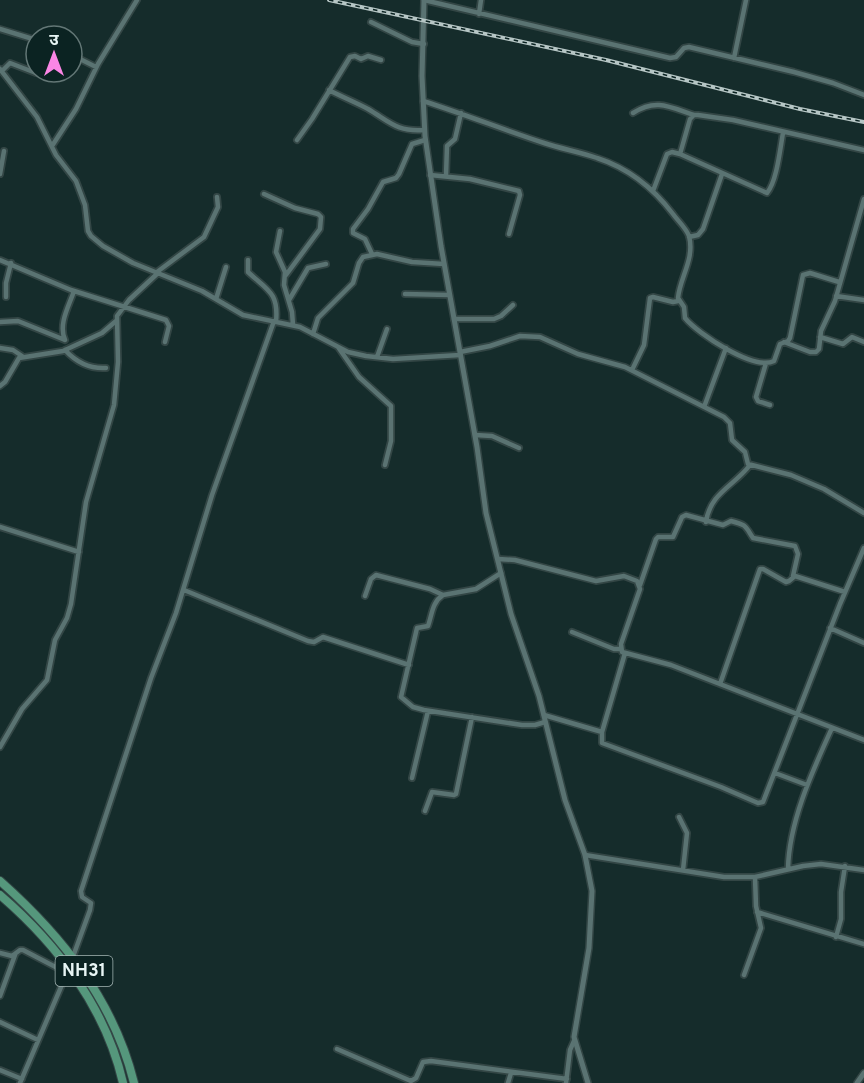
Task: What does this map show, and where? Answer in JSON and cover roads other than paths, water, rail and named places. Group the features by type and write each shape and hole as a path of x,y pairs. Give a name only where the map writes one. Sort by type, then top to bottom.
{"highway":[{"name":"NH31","path":"0,881 22,901 73,956 94,988 116,1029 134,1083"},
{"name":"NH31","path":"0,895 35,929 86,993 107,1033 123,1083"}],"street":[{"path":"52,146 72,116 96,67 138,0"},
{"path":"337,1048 415,1082 421,1065 426,1061 566,1081 589,948 593,905 585,855 566,800 544,715 511,614 486,513 425,140 423,101 426,0 670,58 676,57 688,47 823,80 864,95"},
{"path":"479,14 481,0"},
{"path":"734,58 746,0"},
{"path":"371,22 412,42 424,44"},
{"path":"0,29 24,36"},
{"path":"297,140 352,56 360,59 368,56 381,60"},
{"path":"84,61 96,67"},
{"path":"24,68 10,63 1,70 37,117 59,161 76,181 85,205 87,226 91,237 120,256 186,284 243,315 292,325 357,354 418,359 460,353 520,336 533,335 578,354 617,363 728,420 732,440 745,452 747,463 750,465 791,475 824,489 864,513"},
{"path":"329,90 394,126 410,131 424,130"},
{"path":"423,101 544,143 608,162 639,180 665,203 689,237 689,262 678,301 684,308 686,320 699,332 739,355 766,363 774,361 779,346 790,338 803,275 810,273 839,282"},
{"path":"633,113 651,104 864,150"},
{"path":"446,176 447,146 455,139 462,113"},
{"path":"680,154 688,125 694,115"},
{"path":"652,191 668,154 672,152 763,192 769,192 783,133"},
{"path":"372,254 365,239 353,233 353,229 369,209 382,182 396,178 399,174 411,144 425,140"},
{"path":"0,174 4,151"},
{"path":"689,237 698,235 703,229 722,174"},
{"path":"430,176 470,179 519,191 520,195 509,234"},
{"path":"264,194 321,217 320,229 285,274"},
{"path":"0,386 22,356 65,350 102,333 116,321 123,306 157,273 204,237 218,207 217,197"},
{"path":"784,342 815,352 819,349 820,337 836,296 864,200"},
{"path":"857,225 864,227"},
{"path":"280,231 276,252 285,274 284,285 289,300 292,325"},
{"path":"313,334 318,318 353,283 361,259 372,254 412,262 444,264"},
{"path":"0,260 74,291 167,321 169,326 165,342"},
{"path":"0,1070 21,1081 68,970 91,906 89,900 82,897 81,891 143,703 184,590 212,495 275,322 277,306 274,297 248,272 248,260"},
{"path":"6,297 6,283 11,263"},
{"path":"289,300 308,268 326,264"},
{"path":"216,299 226,267"},
{"path":"71,346 62,333 63,321 74,291"},
{"path":"405,294 450,295"},
{"path":"836,296 864,300"},
{"path":"632,370 644,345 650,298 678,301"},
{"path":"454,319 494,320 513,305"},
{"path":"0,322 18,321 65,340"},
{"path":"0,747 22,709 49,677 55,640 67,618 71,604 86,502 114,405 118,362 116,321"},
{"path":"377,357 387,329"},
{"path":"820,337 840,344 844,344 852,337 864,342"},
{"path":"338,347 359,376 392,406 391,441 385,465"},
{"path":"0,348 13,350 22,356"},
{"path":"704,407 726,348"},
{"path":"65,350 88,367 106,368"},
{"path":"766,363 756,397 758,401 770,405"},
{"path":"475,435 492,436 519,448"},
{"path":"706,522 709,506 750,465"},
{"path":"720,684 760,569 787,582 793,576 798,557 795,546 753,538 749,528 744,524 731,521 723,525 684,515 673,537 657,538 640,585 601,741 604,745 721,787 758,803 765,801 830,628 864,548"},
{"path":"0,527 79,552"},
{"path":"498,559 516,560 596,581 624,576 637,581 640,585"},
{"path":"365,596 374,575 400,580 442,595 476,589 501,573"},
{"path":"793,576 845,592"},
{"path":"184,590 308,641 314,642 323,637 409,665"},
{"path":"442,595 435,604 428,626 417,628 401,697 413,707 428,711 530,725 545,722"},
{"path":"830,628 864,643"},
{"path":"572,632 614,649 658,660 864,740"},
{"path":"412,778 428,711"},
{"path":"544,715 602,732"},
{"path":"425,811 430,793 454,795 457,792 472,717"},
{"path":"788,869 791,842 807,785 832,728"},
{"path":"775,773 807,785"},
{"path":"679,817 687,833 683,870"},
{"path":"585,855 724,877 755,877 821,864 864,870"},
{"path":"836,937 841,918 841,892 845,866"},
{"path":"744,975 760,928 755,877"},
{"path":"758,912 864,944"},
{"path":"0,996 18,951 23,950 68,970"},
{"path":"0,952 8,956 15,955"},
{"path":"0,1022 39,1040"},
{"path":"574,1039 588,1083"},
{"path":"508,1083 511,1073"},
{"path":"860,1081 864,1073"}],"railway":[{"path":"329,0 606,60 800,109 864,122"}]}
